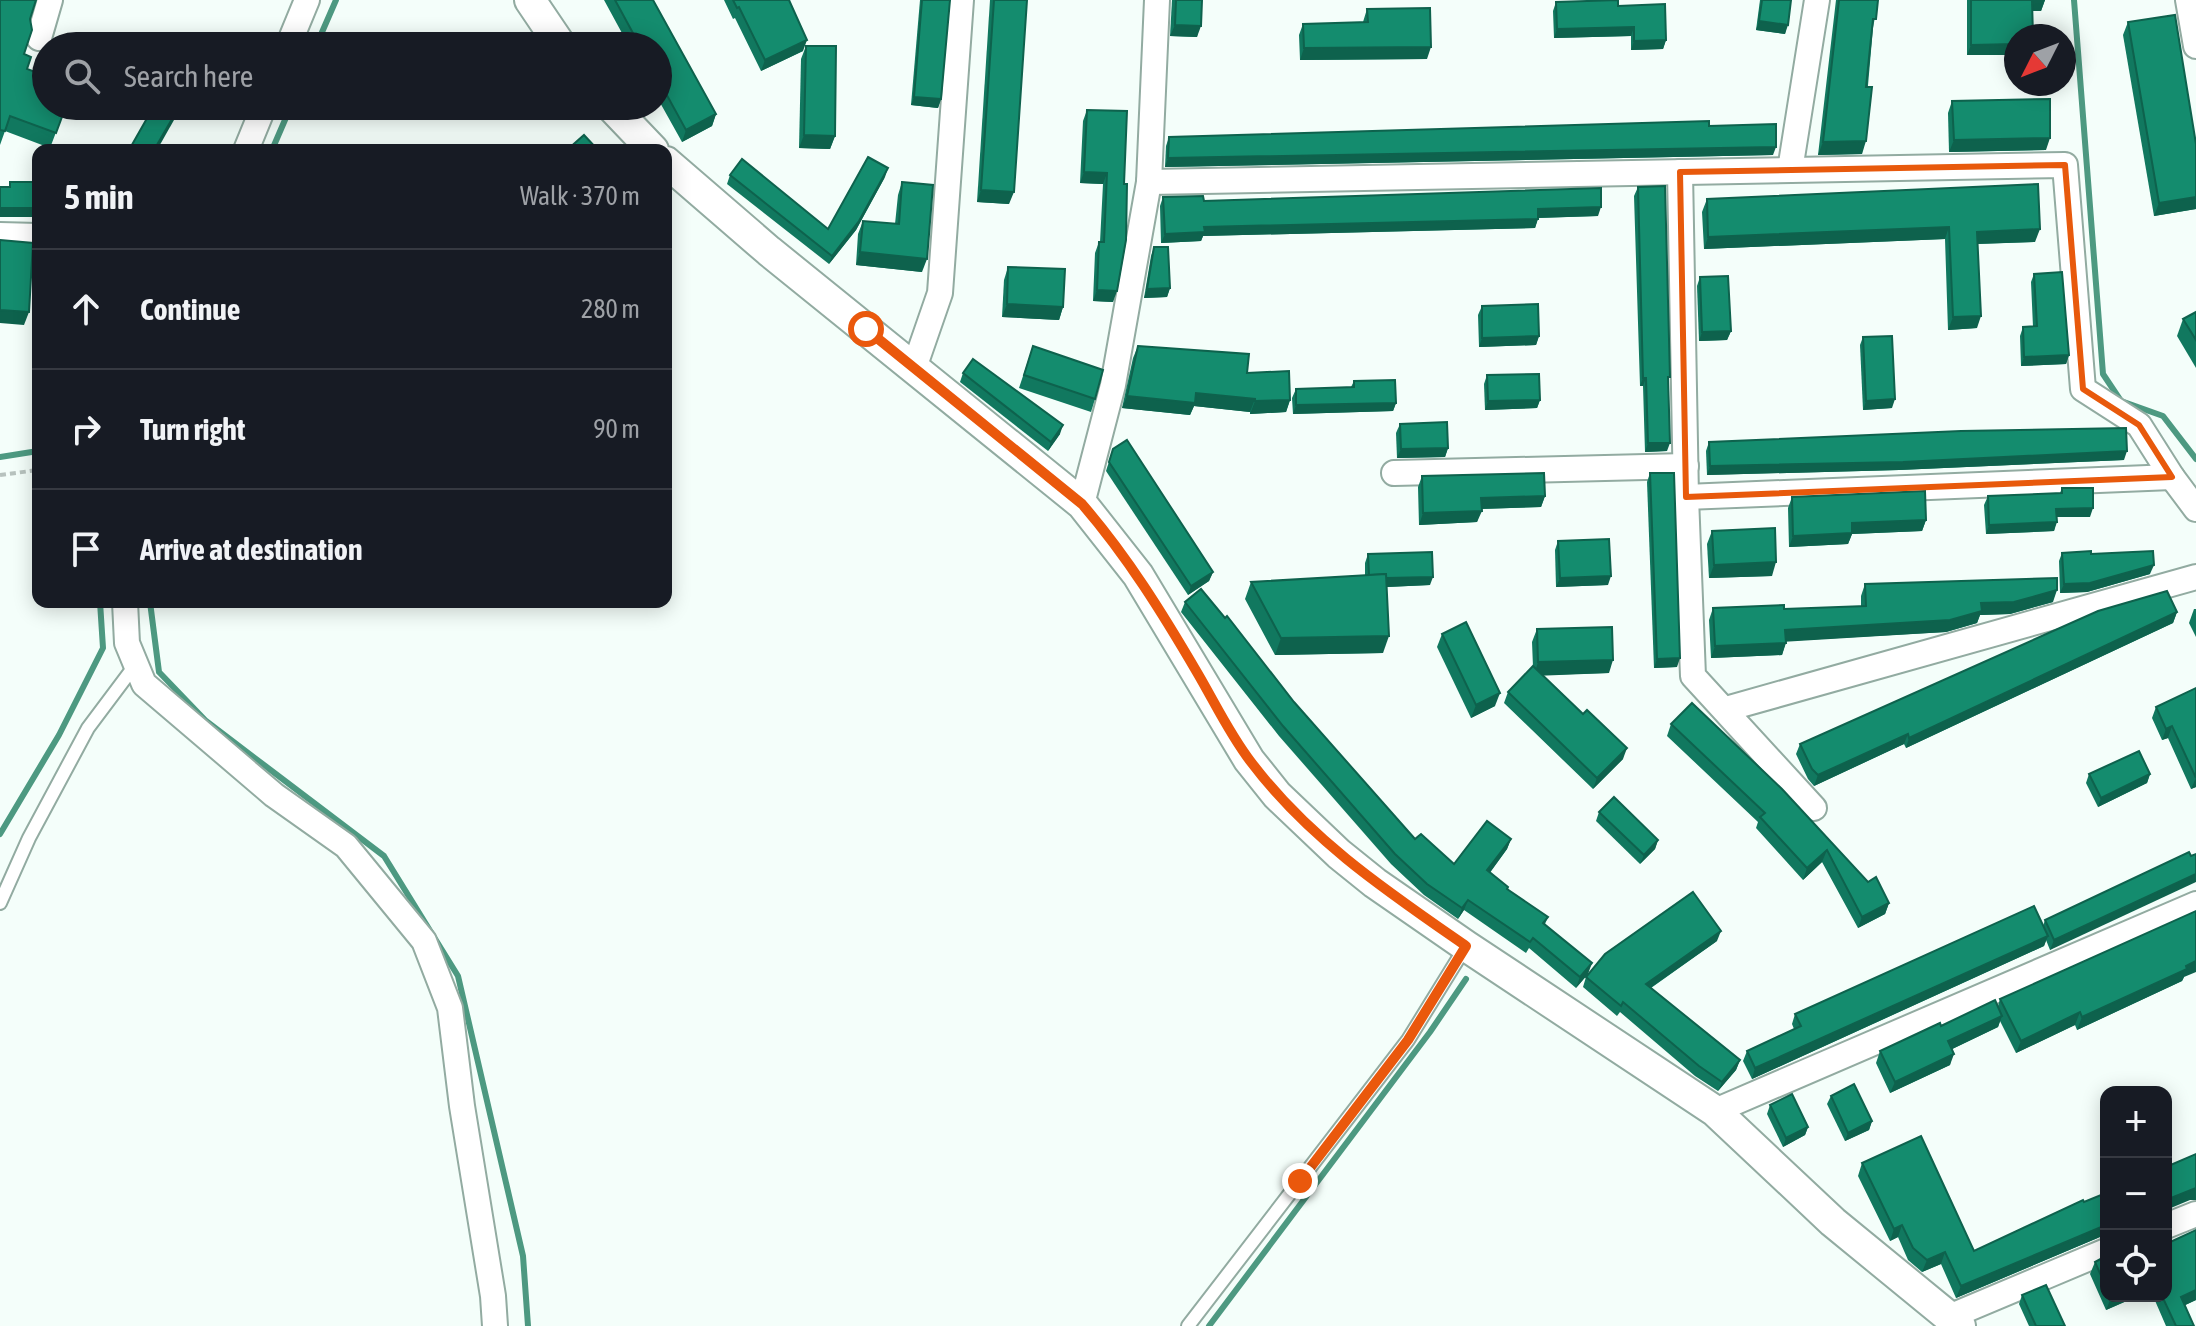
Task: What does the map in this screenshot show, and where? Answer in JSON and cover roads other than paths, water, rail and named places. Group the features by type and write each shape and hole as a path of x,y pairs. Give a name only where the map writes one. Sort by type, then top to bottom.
{"street":[{"path":"41,32 50,0"},
{"path":"294,32 307,0"},
{"path":"530,0 552,32"},
{"path":"914,368 940,293 961,0"},
{"path":"1082,504 1113,385 1149,182 1157,0"},
{"path":"1790,170 1817,0"},
{"path":"2188,0 2196,46"},
{"path":"248,144 258,120"},
{"path":"624,120 647,144"},
{"path":"1149,182 2065,165 2083,389 2139,425 2196,509"},
{"path":"672,168 696,191 1082,504 1138,575 1249,760 1277,795 1339,854 1375,883 1715,1111 1833,1222 1954,1322 2100,1254"},
{"path":"1680,172 1693,676 1814,808"},
{"path":"0,235 32,236"},
{"path":"1394,473 1686,466"},
{"path":"1686,497 2172,477"},
{"path":"1726,709 2196,577"},
{"path":"125,608 127,643 144,684 274,795 346,846 424,941 450,1008 495,1326"},
{"path":"1715,1111 2196,904"},
{"path":"2172,1224 2196,1214"}],"lane":[{"path":"0,903 29,838 88,728 136,664"},
{"path":"1188,1326 1408,1040 1466,946"}],"waterway":[{"path":"322,32 336,0"},
{"path":"2074,0 2103,374 2121,401 2163,416 2196,459"},
{"path":"275,144 285,120"},
{"path":"0,457 32,452"},
{"path":"0,834 59,735 103,648 100,608"},
{"path":"151,608 159,672 206,721 384,856 458,976 523,1256 528,1326"},
{"path":"1209,1326 1430,1032 1466,979"}]}
